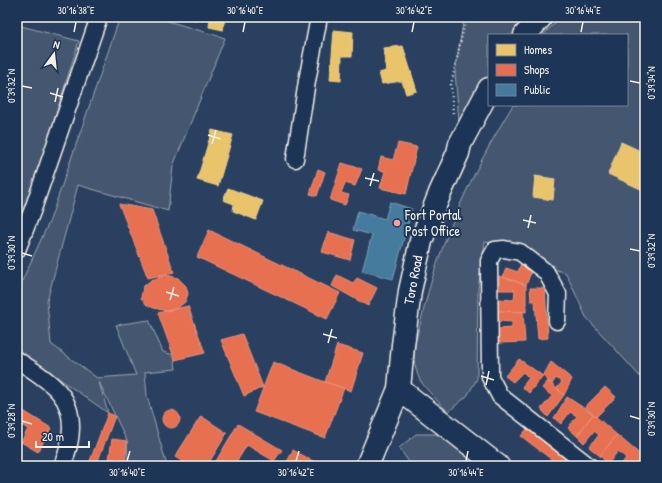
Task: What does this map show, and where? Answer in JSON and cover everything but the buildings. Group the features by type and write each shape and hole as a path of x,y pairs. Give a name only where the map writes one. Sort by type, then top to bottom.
{"main road":[{"path":"526,34 541,17"},
{"name":"Toro Road","path":"367,466 398,389 410,291 421,241 460,144 488,91"},
{"path":"398,389 498,466"}],"street":[{"path":"17,250 34,209 100,17"},
{"path":"295,159 307,80 320,17"},
{"path":"557,321 558,294 546,272 520,252 504,249 495,250 489,261 490,377 500,396 590,466"},
{"path":"17,360 38,374 60,392 67,407 72,421 68,454 62,466"}],"path":[{"path":"460,144 455,129 452,86 466,17"}],"shaded area":[{"path":"120,17 154,17 225,38 173,166 168,211 78,185 47,301 51,344 97,378 136,375 116,325 149,320 163,352 174,355 176,369 145,372 147,396 167,466 128,466 127,441 99,382 108,413 17,349 17,292 50,220"},
{"path":"464,17 545,17 530,34 488,34 488,102 460,133 455,72"},
{"path":"561,17 645,17 645,382 586,317 566,273 550,268 502,244 485,242 478,289 477,379 467,396 448,412 419,378 414,360 415,346 428,292 447,236 470,182 498,130 512,106 628,106 628,34 544,34"},
{"path":"17,25 79,41 26,209 17,228"},
{"path":"416,434 436,434 458,443 480,458 474,466 412,466 399,448"}],"place":[{"name":"Fort Portal Post Office","path":"397,223"}]}
